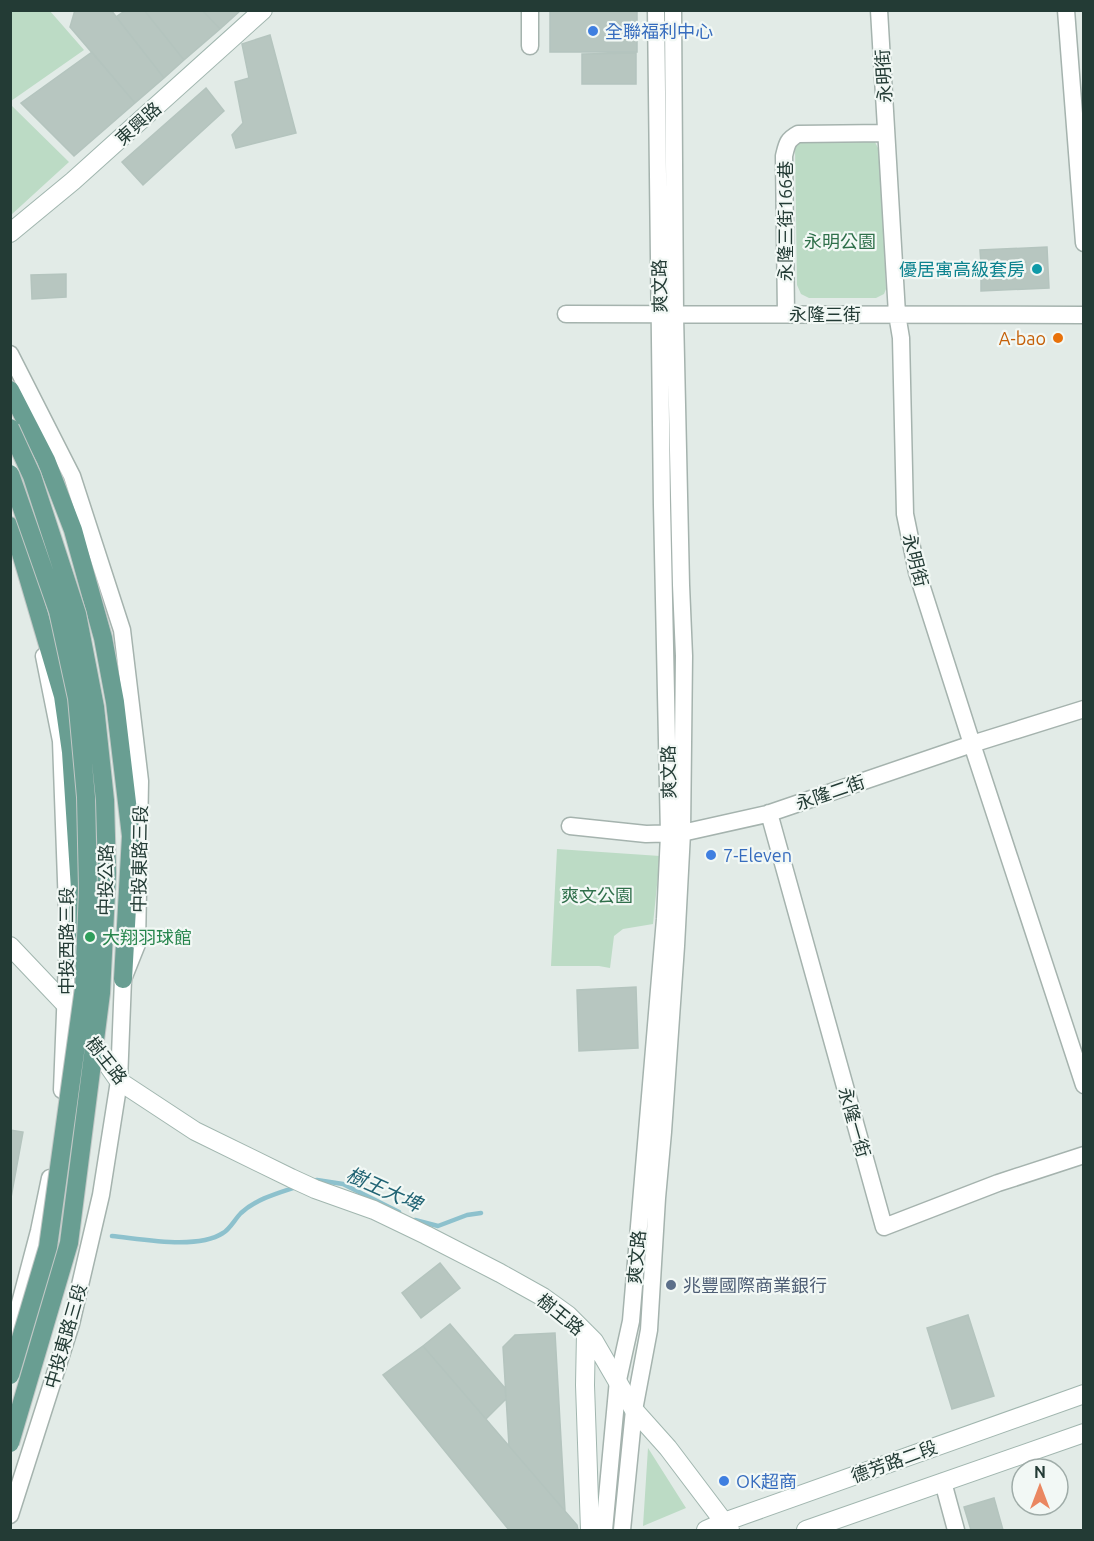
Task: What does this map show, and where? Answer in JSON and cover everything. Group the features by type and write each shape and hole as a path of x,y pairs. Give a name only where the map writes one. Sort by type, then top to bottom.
{"main road":[{"path":"10,390 46,460 73,530 103,638 115,702 131,836 123,979"},
{"name":"中投公路","path":"10,428 32,476 76,614 98,730 105,800 106,873 101,993 69,1243 10,1443"},
{"name":"中投公路","path":"10,474 58,611 77,698 86,797 88,889 84,988 48,1247 10,1375"},
{"path":"10,526 20,550 63,696 71,752 80,889 75,935 67,971"}],"street":[{"name":"東興路","path":"10,233 73,181 263,10"},
{"path":"530,10 530,46"},
{"name":"爽文路","path":"622,1530 634,1410 649,1330 676,946 675,834 684,656 667,315 656,10"},
{"name":"爽文路","path":"667,315 673,10"},
{"name":"永明街","path":"879,10 897,314 901,338 905,514 917,572 1083,1085"},
{"path":"1066,10 1083,243"},
{"name":"永隆三街166巷","path":"786,314 784,156 787,144 798,134 886,133"},
{"name":"永隆三街","path":"566,314 1083,315"},
{"name":"中投東路三段","path":"10,354 72,477 122,630 140,781 137,944 123,979 119,1081 101,1195 71,1324 10,1515"},
{"name":"中投西路三段","path":"10,543 30,591 61,741 68,936 62,1094 55,1152 39,1231 10,1341"},
{"name":"永隆二街","path":"570,826 646,834 675,834 769,813 1083,709"},
{"name":"永隆一街","path":"769,813 884,1227 998,1183 1083,1155"},
{"name":"爽文路","path":"604,1530 618,1380 631,1321 664,931 675,834"},
{"name":"樹王路","path":"10,946 66,1005 119,1081 195,1131 315,1189 374,1210 500,1273 543,1297 568,1315 594,1341 634,1410 668,1448 727,1526"},
{"path":"39,1231 41,1248 53,1260 76,1260 90,1244"},
{"path":"586,1333 585,1385 590,1530"},
{"name":"德芳路二段","path":"706,1530 727,1526 1083,1394"},
{"name":"德芳路二段","path":"806,1530 1083,1433"},
{"path":"943,1482 956,1530"}],"green space":[{"path":"11,10 50,11 84,50 11,101"},
{"path":"11,105 69,162 11,215"},
{"name":"永明公園","path":"868,139 875,142 880,152 886,289 884,294 876,298 809,298 801,294 797,285 795,147 801,140"},
{"name":"爽文公園","path":"557,849 660,856 653,924 623,929 614,936 610,968 551,966"},
{"path":"648,1448 686,1508 643,1526"}],"building":[{"path":"75,10 111,10 164,78 135,103 70,27"},
{"path":"126,10 144,10 184,60 164,78 116,17"},
{"path":"144,10 202,10 220,29 184,60"},
{"path":"202,10 241,10 220,29"},
{"name":"全聯福利中心","path":"550,10 637,10 637,52 550,52"},
{"path":"270,35 296,133 236,148 232,135 243,123 235,82 249,78 242,44"},
{"path":"92,52 135,103 74,156 21,103"},
{"path":"636,53 636,84 582,84 582,54"},
{"path":"206,88 224,111 143,185 122,162"},
{"name":"優居寓高級套房","path":"1047,247 1049,288 981,291 981,276 1027,273 1026,262 981,264 980,250"},
{"path":"66,274 66,297 32,299 31,275"},
{"path":"636,987 638,1048 579,1051 577,990"},
{"path":"10,1130 23,1132 10,1203"},
{"path":"440,1263 460,1288 421,1318 402,1293"},
{"path":"968,1315 994,1396 952,1409 927,1328"},
{"path":"450,1324 505,1388 506,1399 486,1419 423,1346"},
{"path":"555,1333 565,1511 509,1446 503,1347 515,1335"},
{"path":"423,1346 577,1525 578,1530 509,1530 383,1375"},
{"path":"994,1498 1003,1530 971,1530 964,1507"}],"waterway":[{"name":"樹王大埤","path":"313,1181 343,1184 399,1212"},
{"name":"樹王大埤","path":"112,1236 169,1242 212,1238 226,1231 241,1213 253,1204 296,1187"},
{"name":"樹王大埤","path":"415,1220 438,1226 467,1215 481,1213"}],"place":[{"name":"全聯福利中心","path":"593,31"},
{"name":"優居寓高級套房","path":"1037,269"},
{"name":"A-bao","path":"1058,338"},
{"name":"7-Eleven","path":"711,855"},
{"name":"大翔羽球館","path":"90,937"},
{"name":"兆豐國際商業銀行","path":"671,1285"},
{"name":"OK超商","path":"724,1481"}]}
